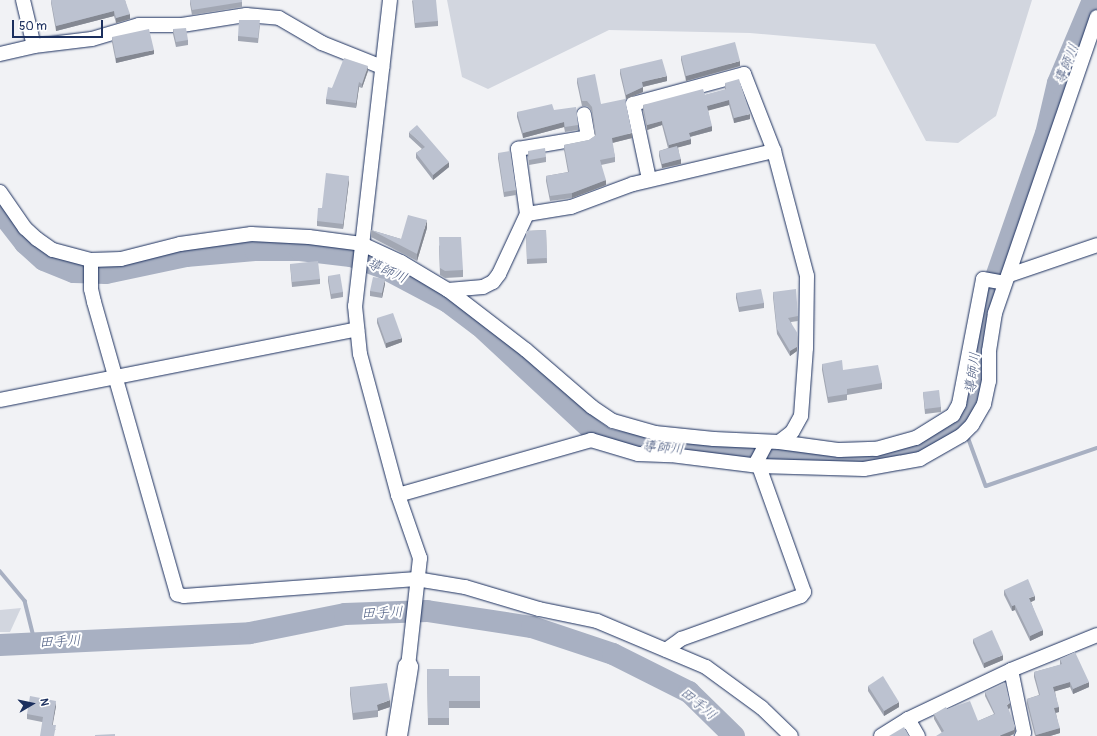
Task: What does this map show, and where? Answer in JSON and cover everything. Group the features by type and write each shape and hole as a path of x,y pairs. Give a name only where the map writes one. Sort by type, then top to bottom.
{"street":[{"path":"23,0 34,46"},
{"path":"390,0 355,306 360,354 398,495 420,558 416,579 408,667 397,736"},
{"path":"0,54 34,46 92,39 139,25 182,24 246,15 279,18 322,43 382,67"},
{"path":"398,495 591,440 638,454 671,455 814,469 880,468 920,459 962,435 972,425 984,404 989,381 990,334 1007,279 1097,18"},
{"path":"649,179 633,104 744,74 774,151 791,218 802,252 807,276 801,416 792,432 773,442 758,463"},
{"path":"448,290 483,287 492,282 499,274 527,214 518,149 588,137 584,114"},
{"path":"527,214 589,202 649,179 774,151"},
{"path":"0,192 25,228 37,239 53,250 91,260 122,259 180,244 251,234 309,236 362,244 400,262 448,290 526,350 592,407 613,421 655,433 773,442 839,450 876,449 916,438 953,415 965,382 975,315 983,279 1007,279 1097,244"},
{"path":"91,260 91,289 177,594 184,596 416,579 465,587 539,609 597,621 706,668 762,708 791,736"},
{"path":"0,400 357,329"},
{"path":"666,650 681,639 801,596 804,592 758,463"},
{"path":"881,736 908,719 1011,670 1097,635"},
{"path":"1011,670 1024,733 1022,736"},
{"path":"908,719 918,736"}],"shaded area":[{"path":"447,0 1032,0 996,116 958,143 926,141 875,44 750,33 609,30 488,89 462,77"},
{"path":"21,608 10,632 0,632 0,610"}],"building":[{"path":"51,0 125,0 130,14 116,18 114,11 56,26"},
{"path":"190,0 242,0 242,2 192,10"},
{"path":"413,0 436,0 438,21 415,23"},
{"path":"239,20 260,20 258,38 238,36"},
{"path":"186,28 188,40 176,42 173,29"},
{"path":"149,29 154,50 116,58 112,37"},
{"path":"735,42 740,61 686,76 681,56"},
{"path":"344,58 368,66 362,84 359,82 356,103 326,99 328,87 332,88"},
{"path":"662,59 667,76 642,82 643,87 626,95 620,69"},
{"path":"595,74 601,104 625,99 632,133 612,138 615,157 600,160 606,180 572,193 550,196 546,176 569,172 564,145 589,140 596,135 592,107 587,101 582,101 577,78"},
{"path":"739,79 750,114 734,118 729,100 707,106 712,126 689,133 691,139 669,145 662,121 647,125 643,105 703,89 705,95 726,89 725,83"},
{"path":"552,104 554,110 576,107 578,125 565,127 564,122 523,133 517,112"},
{"path":"417,125 449,162 433,175 416,153 425,147 409,132"},
{"path":"677,146 681,159 662,164 659,151"},
{"path":"545,148 546,157 529,160 528,151"},
{"path":"510,151 516,190 504,192 498,153"},
{"path":"326,173 349,176 343,224 317,221 318,208 322,208"},
{"path":"408,215 427,220 417,254 371,230 401,239"},
{"path":"546,230 547,258 527,259 526,231"},
{"path":"439,237 461,237 463,270 445,271 440,268"},
{"path":"318,261 320,279 292,282 290,264"},
{"path":"340,274 343,292 331,294 328,276"},
{"path":"373,277 385,279 382,293 370,291"},
{"path":"761,289 764,303 739,307 736,293"},
{"path":"796,289 798,316 788,318 798,334 797,347 790,351 777,329 773,292"},
{"path":"393,313 402,338 386,343 377,318"},
{"path":"842,360 843,370 878,365 882,383 847,389 847,394 828,397 822,364"},
{"path":"939,390 941,407 925,409 923,392"},
{"path":"1028,579 1035,596 1029,598 1043,630 1030,636 1015,605 1012,606 1004,590"},
{"path":"992,630 1003,655 984,663 973,639"},
{"path":"1075,652 1089,682 1073,689 1070,682 1053,687 1059,707 1054,708 1060,728 1036,735 1027,699 1040,695 1034,672 1062,664 1060,659"},
{"path":"427,669 449,669 449,676 480,676 480,701 449,701 449,718 428,718"},
{"path":"883,676 899,702 884,711 868,686"},
{"path":"387,683 390,700 377,705 378,710 353,713 350,687"},
{"path":"1005,683 1010,703 1007,705 1015,726 1014,730 999,736 936,736 944,731 934,714 946,707 947,709 970,701 978,721 995,714 985,692"},
{"path":"30,696 56,701 52,725 56,725 54,736 40,736 43,717 27,714"},
{"path":"904,727 909,736 889,736"},
{"path":"115,734 115,736 95,736 95,735"}],"waterway":[{"name":"導師川","path":"0,211 25,243 44,260 74,272 106,273 186,256 255,250 300,250 351,256 386,269 448,302 479,325 590,428 605,439 639,446 770,457 885,460 927,449 962,420 972,392 977,343 987,303 1046,134 1058,83 1093,0"},
{"path":"962,420 965,428"},
{"path":"967,434 986,486 1097,448"},
{"path":"0,571 25,601 36,645"},
{"name":"田手川","path":"0,645 250,633 345,614 427,611 532,627 613,654 689,692 734,736"}]}
